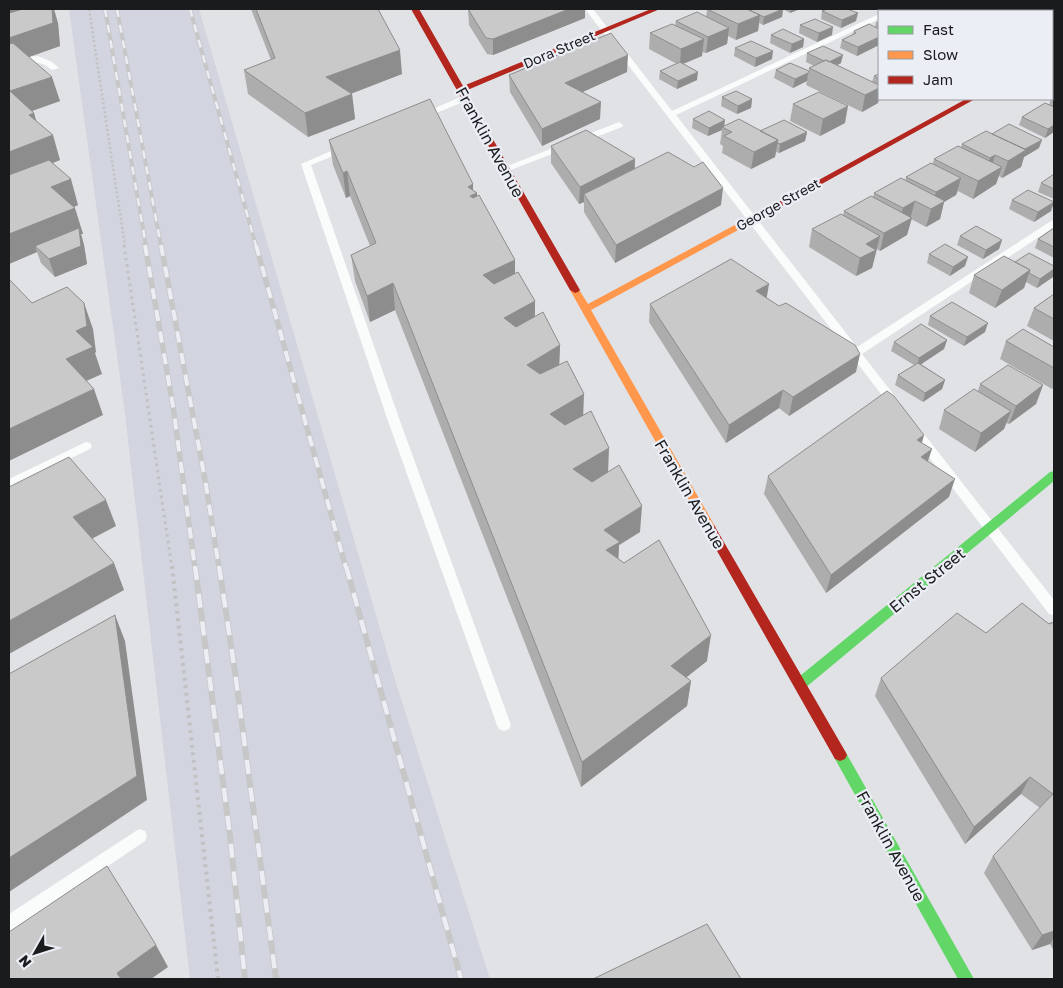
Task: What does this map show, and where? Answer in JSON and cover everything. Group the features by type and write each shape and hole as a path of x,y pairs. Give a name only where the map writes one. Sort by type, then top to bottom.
{"main road":[{"name":"Franklin Avenue","path":"415,9 966,979"},
{"name":"Dora Street","path":"463,94 656,9"},
{"name":"George Street","path":"585,310 970,100"},
{"name":"Ernst Street","path":"800,684 1054,475"}],"lane":[{"path":"589,9 1054,610"},
{"path":"670,115 878,16"},
{"path":"9,66 33,58 48,62 56,68"},
{"path":"412,120 463,94"},
{"path":"506,169 618,124"},
{"path":"359,142 306,164 390,412 504,725"},
{"path":"856,354 1054,223"},
{"path":"9,484 86,446"},
{"path":"9,923 139,836"}],"path":[{"path":"89,9 168,542 218,979"}],"shaded area":[{"path":"69,9 199,9 395,680 490,979 190,979 125,414"}],"building":[{"path":"23,9 52,9 53,23 9,38 9,13"},
{"path":"256,9 378,9 400,50 326,77 352,94 305,113 244,70 275,58"},
{"path":"468,9 569,9 493,39 486,38"},
{"path":"707,9 747,9 760,15 738,24"},
{"path":"747,9 783,9 764,17"},
{"path":"828,9 847,9 858,13 842,20 822,11"},
{"path":"1012,9 1035,9 1032,10"},
{"path":"697,12 729,28 708,37 676,21"},
{"path":"815,19 833,27 819,33 800,25"},
{"path":"672,24 704,39 681,49 650,33"},
{"path":"869,24 878,28 878,37 858,47 842,40 856,33 854,31"},
{"path":"783,29 804,39 792,44 771,35"},
{"path":"611,33 628,55 565,83 601,102 542,129 509,75"},
{"path":"751,41 773,51 756,58 735,48"},
{"path":"13,43 52,77 10,91 34,113 29,115 53,135 9,152 9,44"},
{"path":"823,46 843,55 829,62 807,53"},
{"path":"826,60 878,85 878,88 865,95 809,68"},
{"path":"680,62 698,72 678,81 660,71"},
{"path":"790,63 809,71 795,79 776,70"},
{"path":"736,91 752,99 738,106 722,97"},
{"path":"819,92 848,106 823,119 793,104"},
{"path":"430,99 473,184 468,187 477,193 470,196 473,198 479,195 515,260 483,275 494,284 518,272 535,301 504,318 516,327 543,312 560,345 527,365 540,374 567,361 584,394 550,414 565,425 591,411 609,448 573,469 592,482 619,465 642,506 604,530 620,542 606,550 624,563 659,540 711,635 671,666 691,681 582,762 393,283 367,296 351,255 376,243 347,171 343,173 329,140"},
{"path":"1045,103 1054,107 1054,125 1048,129 1022,117"},
{"path":"709,111 725,120 709,128 693,119"},
{"path":"739,119 778,140 754,152 724,136 732,132 722,127"},
{"path":"784,120 807,132 780,144 777,143 778,140 760,131"},
{"path":"1009,124 1042,140 1025,149 992,134"},
{"path":"586,130 635,159 580,187 551,146"},
{"path":"986,131 1026,150 1008,161 995,155 990,158 962,144"},
{"path":"958,146 1002,167 978,181 934,159"},
{"path":"668,152 694,167 703,162 723,188 616,245 584,194"},
{"path":"49,160 71,179 51,187 75,208 9,234 9,175"},
{"path":"931,163 961,178 936,192 906,177"},
{"path":"1054,174 1054,189 1041,183"},
{"path":"901,178 945,201 931,209 915,201 903,208 874,193"},
{"path":"1028,190 1054,202 1038,212 1012,200"},
{"path":"871,196 912,218 884,233 844,211"},
{"path":"841,214 880,236 866,244 876,250 860,258 812,229"},
{"path":"976,226 1002,240 986,250 960,236"},
{"path":"79,228 81,246 49,259 35,246"},
{"path":"1054,228 1054,247 1038,239"},
{"path":"945,244 968,257 953,267 929,254"},
{"path":"1029,253 1054,266 1054,269 1040,279 1029,273 1030,270 1015,262"},
{"path":"1004,256 1030,270 1002,290 974,275"},
{"path":"731,259 769,284 756,291 779,306 786,303 855,345 860,354 793,397 783,390 729,425 650,304"},
{"path":"9,279 32,303 67,287 84,303 87,326 76,331 93,347 66,359 94,389 9,429"},
{"path":"1054,294 1054,319 1034,308"},
{"path":"952,302 988,323 967,337 930,316"},
{"path":"921,324 947,340 919,358 894,342"},
{"path":"1023,329 1054,347 1054,368 1006,341"},
{"path":"918,363 945,380 925,393 898,375"},
{"path":"1008,365 1043,385 1016,406 980,384"},
{"path":"974,389 1011,411 981,433 944,410"},
{"path":"887,391 894,396 924,435 917,440 932,449 921,457 955,479 831,575 768,476"},
{"path":"69,457 106,500 73,517 114,563 9,621 9,487"},
{"path":"1022,603 1049,624 1054,622 1054,931 1042,935 993,856 1053,794 1030,777 974,827 881,678 957,613 986,633"},
{"path":"115,615 137,776 9,858 9,674"},
{"path":"107,866 156,945 117,973 121,979 9,979 9,932"},
{"path":"707,924 741,979 593,979"}],"railway":[{"path":"105,9 146,246"},
{"path":"117,9 161,246"},
{"path":"190,9 256,246"},
{"path":"145,245 173,406 195,568"},
{"path":"161,245 206,485 219,568"},
{"path":"256,245 346,568"},
{"path":"195,566 230,836 245,979"},
{"path":"219,566 276,979"},
{"path":"346,566 461,979"}],"traffic: fast":[{"path":"800,684 1054,475"},
{"path":"840,755 966,979"}],"traffic: slow":[{"path":"585,310 770,209"},
{"path":"575,290 710,528"}],"traffic: jam":[{"path":"415,9 575,290"},
{"path":"461,90 656,9"},
{"path":"770,209 969,100"},
{"path":"710,528 840,755"}]}
